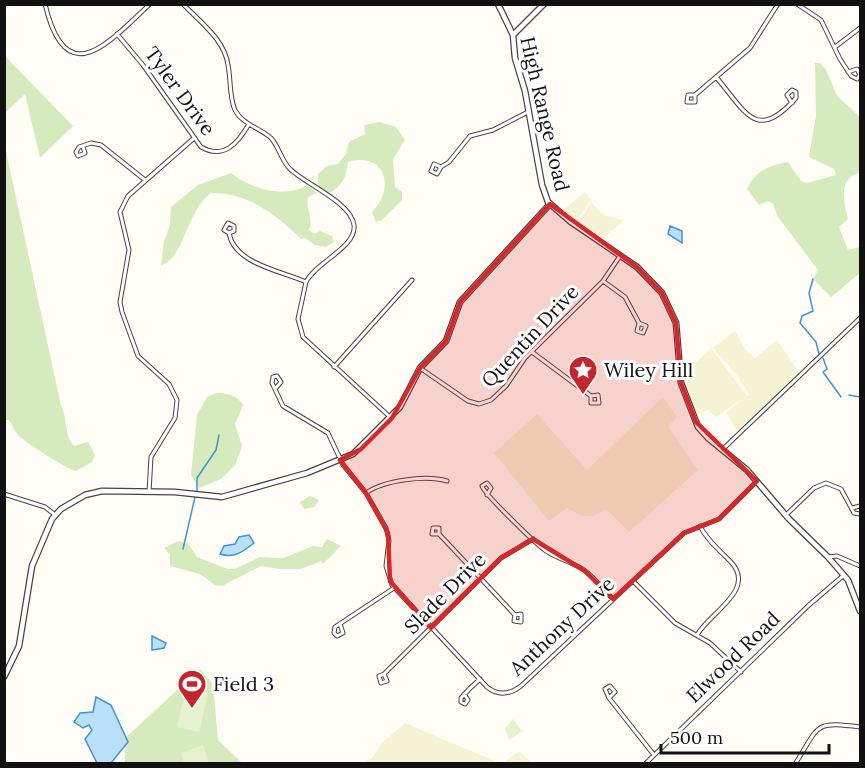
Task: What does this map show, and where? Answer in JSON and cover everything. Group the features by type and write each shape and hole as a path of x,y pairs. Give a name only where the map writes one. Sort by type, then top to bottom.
{"street":[{"path":"45,4 55,36 70,51 84,54 94,52 150,4"},
{"path":"183,4 223,48 229,66 234,108 249,124 271,139 293,172 343,208 353,221 354,231 350,241 315,269 306,282 298,319 300,332 309,345 392,418"},
{"name":"High Range Road","path":"498,4 513,35 515,58 543,190 550,204 645,274 668,302 677,328 679,368 685,398 701,431 757,481 786,515 828,557 844,575 861,611"},
{"path":"513,35 544,4"},
{"path":"695,95 752,45 778,4"},
{"path":"796,4 821,20 848,72"},
{"path":"835,47 861,28"},
{"name":"Tyler Drive","path":"117,34 143,65 193,140 206,150 224,151 237,143 249,124"},
{"path":"716,77 747,113 756,120 772,120 792,103"},
{"path":"441,167 449,162 470,136 492,130 528,112"},
{"path":"149,492 151,457 175,418 178,405 171,386 138,356 121,307 129,250 120,209 126,198 145,180 193,140"},
{"path":"83,147 91,143 101,145 145,180"},
{"path":"4,677 20,646 32,566 54,514 65,505 92,493 149,492 222,497 311,472 361,449 392,418 420,368 446,341 461,302 550,204"},
{"path":"230,233 232,244 241,254 306,282"},
{"name":"Quentin Drive","path":"420,368 468,401 481,403 491,400 504,388 531,352 603,281 620,256"},
{"path":"334,367 412,280"},
{"path":"603,281 625,297 639,323"},
{"path":"723,449 861,318"},
{"path":"531,352 591,396"},
{"name":"Anthony Drive","path":"274,388 287,410 320,426 328,433 340,460 366,493 388,532 386,566 394,588 480,679 496,692 507,693 516,689 684,533 719,519 757,481"},
{"path":"366,493 388,483 438,478 447,481"},
{"path":"786,515 814,488 823,483 833,484 842,489 856,514 861,514"},
{"path":"4,494 45,507 54,514"},
{"path":"487,495 547,552 586,572 613,599"},
{"path":"852,508 861,506"},
{"path":"697,635 736,592 739,579 736,569 707,537 700,525"},
{"path":"439,534 515,615"},
{"name":"Slade Drive","path":"384,674 505,554 532,539"},
{"path":"828,557 837,556 861,566"},
{"name":"Elwood Road","path":"645,764 844,575"},
{"path":"632,581 675,623 697,635 741,672"},
{"path":"340,624 394,588"},
{"path":"464,694 480,679"},
{"path":"609,698 654,755"},
{"path":"795,764 815,732 823,725 833,723 861,727"}],"highlighted area":[{"path":"550,204 637,267 662,293 676,323 681,383 696,422 757,481 719,519 684,533 613,599 585,571 533,539 501,558 431,628 390,581 388,533 366,493 340,460 361,449 392,418 420,368 446,341 460,302"}],"shaded area":[{"path":"585,192 591,200 576,221 563,210"},
{"path":"591,202 603,215 624,220 602,239 579,223"},
{"path":"735,331 745,349 755,358 777,340 800,374 738,432 726,412 744,398 716,417 708,410 696,414 687,392 684,375 711,348 747,396 750,395 736,374 713,348"},
{"path":"663,397 677,417 668,426 698,470 629,532 606,509 593,516 582,516 567,508 549,521 494,453 537,414 587,470"},
{"path":"405,723 498,763 362,763 372,758 382,743"},
{"path":"520,752 532,763 503,763 516,753"}],"green space":[{"path":"5,56 73,126 40,158 25,94 5,113"},
{"path":"815,63 825,68 837,96 860,117 860,173 848,180 845,185 844,198 848,219 839,227 848,250 860,247 860,273 831,297 813,279 818,270 778,217 773,204 768,201 759,205 747,189 754,177 763,170 788,162 801,181 807,183 836,175 834,169 809,157 816,115"},
{"path":"379,122 396,127 405,140 393,159 395,187 402,192 402,200 382,220 376,222 372,212 384,193 385,183 378,167 371,162 361,160 348,162 343,180 334,191 329,193 318,185 318,174 327,166 338,164 346,154 349,142 365,134 364,125"},
{"path":"4,142 69,437 74,446 88,442 95,455 92,462 76,471 22,439 9,420 5,420"},
{"path":"231,173 248,184 278,192 307,185 317,193 308,197 311,221 309,230 314,234 320,231 332,236 334,242 326,247 315,245 305,238 301,239 282,222 249,201 237,196 211,193 197,210 175,254 161,265 164,241 170,225 171,207 198,185"},
{"path":"216,393 231,395 243,405 235,424 242,446 235,465 221,479 199,488 191,475 197,415 207,397"},
{"path":"310,496 319,500 314,507 304,509 300,502"},
{"path":"327,539 341,546 323,564 321,561 301,569 261,566 222,586 215,585 200,574 170,566 170,555 164,548 178,541 188,543 197,557 228,569 235,569 260,557 283,558 313,546 322,547"},
{"path":"200,669 213,684 218,740 242,763 125,763 124,739"},
{"name":"Field 3","path":"186,688 208,693 199,732 177,727"},
{"path":"513,719 522,731 509,740 505,728"},
{"path":"203,745 209,763 184,763 181,753"}],"water":[{"path":"670,226 682,231 682,243 668,234"},
{"path":"249,535 254,543 246,549 230,556 220,554 224,546 235,544 239,537"},
{"path":"152,636 166,643 164,648 152,650"},
{"path":"96,697 111,705 128,742 111,763 97,763 85,739 92,730 89,725 83,728 74,722 80,713 93,712"}],"waterway":[{"path":"813,279 809,293 813,311 802,316 800,323 816,342 819,354"},
{"path":"823,358 827,369 823,372 841,397"},
{"path":"849,395 860,397"},
{"path":"197,492 197,478 216,450 219,435"},
{"path":"183,549 195,497"}],"place":[{"name":"Wiley Hill","path":"583,396"},
{"name":"Field 3","path":"192,710"}]}
